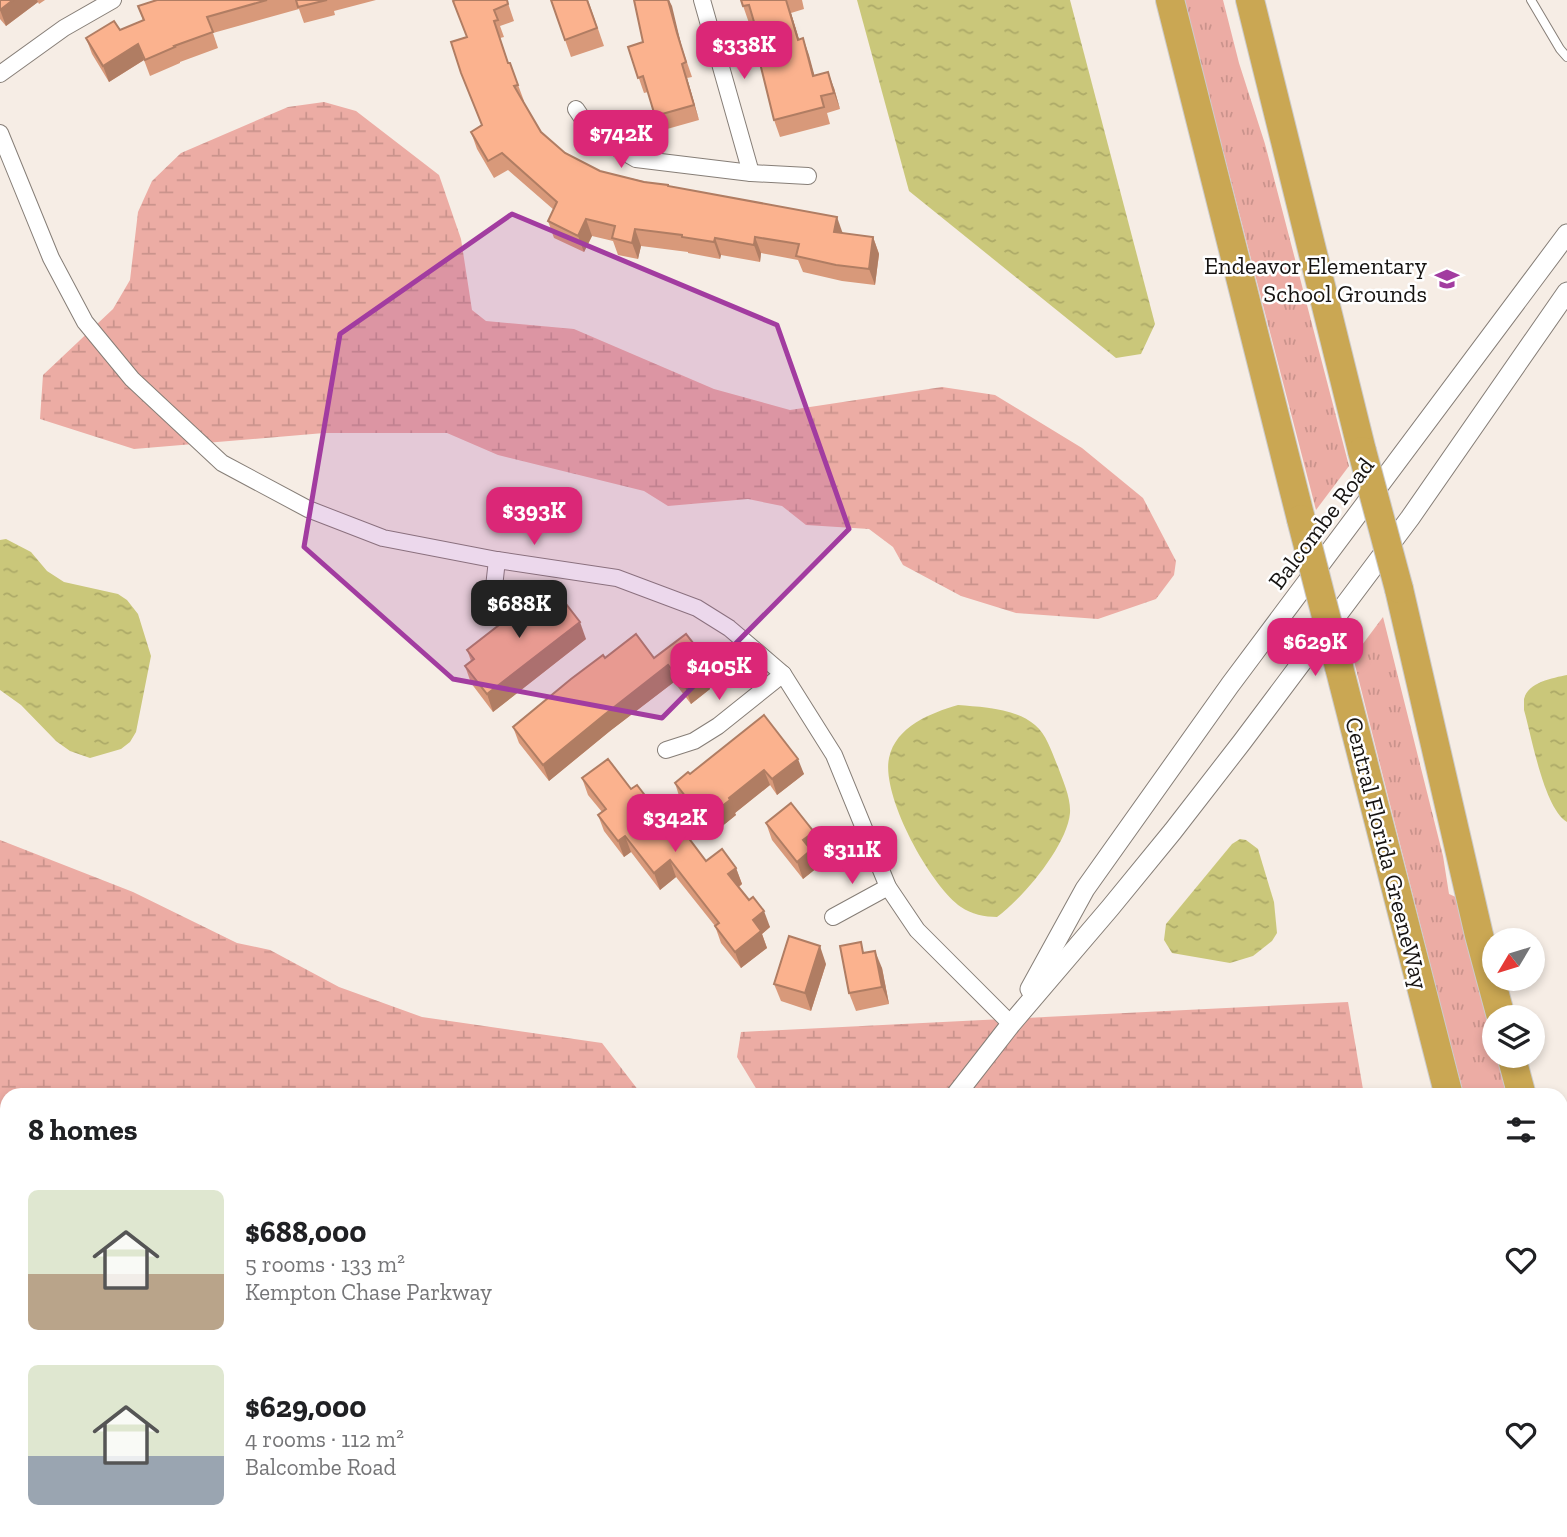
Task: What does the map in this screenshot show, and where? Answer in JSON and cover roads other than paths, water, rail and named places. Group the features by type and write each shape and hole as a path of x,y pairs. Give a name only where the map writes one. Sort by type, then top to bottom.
{"highway":[{"name":"Central Florida GreeneWay","path":"1170,0 1447,1088"},
{"path":"1250,0 1399,589 1479,935 1498,1005"},
{"path":"1412,952 1438,1088"},
{"path":"1514,1068 1520,1088"}],"street":[{"path":"0,74 64,29 113,0"},
{"path":"702,0 751,173"},
{"path":"576,108 593,134 636,159 751,173 808,176"},
{"path":"0,133 51,258 85,323 132,379 222,463 308,509 383,538 497,560 617,578 697,608 729,628 783,674 834,755 888,887 917,930 1011,1024"},
{"name":"Balcombe Road","path":"1011,1024 1085,889 1230,685 1567,234"},
{"name":"Balcombe Road","path":"961,1088 1011,1024 1158,850 1242,742 1410,518 1567,292"},
{"path":"493,596 497,560"},
{"path":"666,750 694,741 718,726 783,674"},
{"path":"833,917 888,887"}],"lane":[{"path":"1531,0 1567,57"}],"water":[{"path":"857,0 1070,0 1155,324 1141,354 1116,358 909,191"},
{"path":"6,539 31,552 47,571 64,582 118,594 127,600 138,614 151,656 136,732 130,742 121,749 90,758 70,751 56,741 21,705 0,690 0,540"},
{"path":"1567,675 1567,822 1559,814 1545,788 1524,710 1524,699 1526,693 1536,685"},
{"path":"958,705 1008,712 1035,725 1049,744 1069,801 1067,826 1052,855 1031,884 997,917 978,915 961,907 936,880 922,860 900,816 889,774 889,758 893,747 907,729 926,717"},
{"path":"1240,839 1258,849 1274,902 1277,933 1272,941 1253,956 1230,963 1172,953 1164,940 1166,924 1232,844"}],"place":[{"name":"Endeavor Elementary School Grounds","path":"1447,279"}]}
